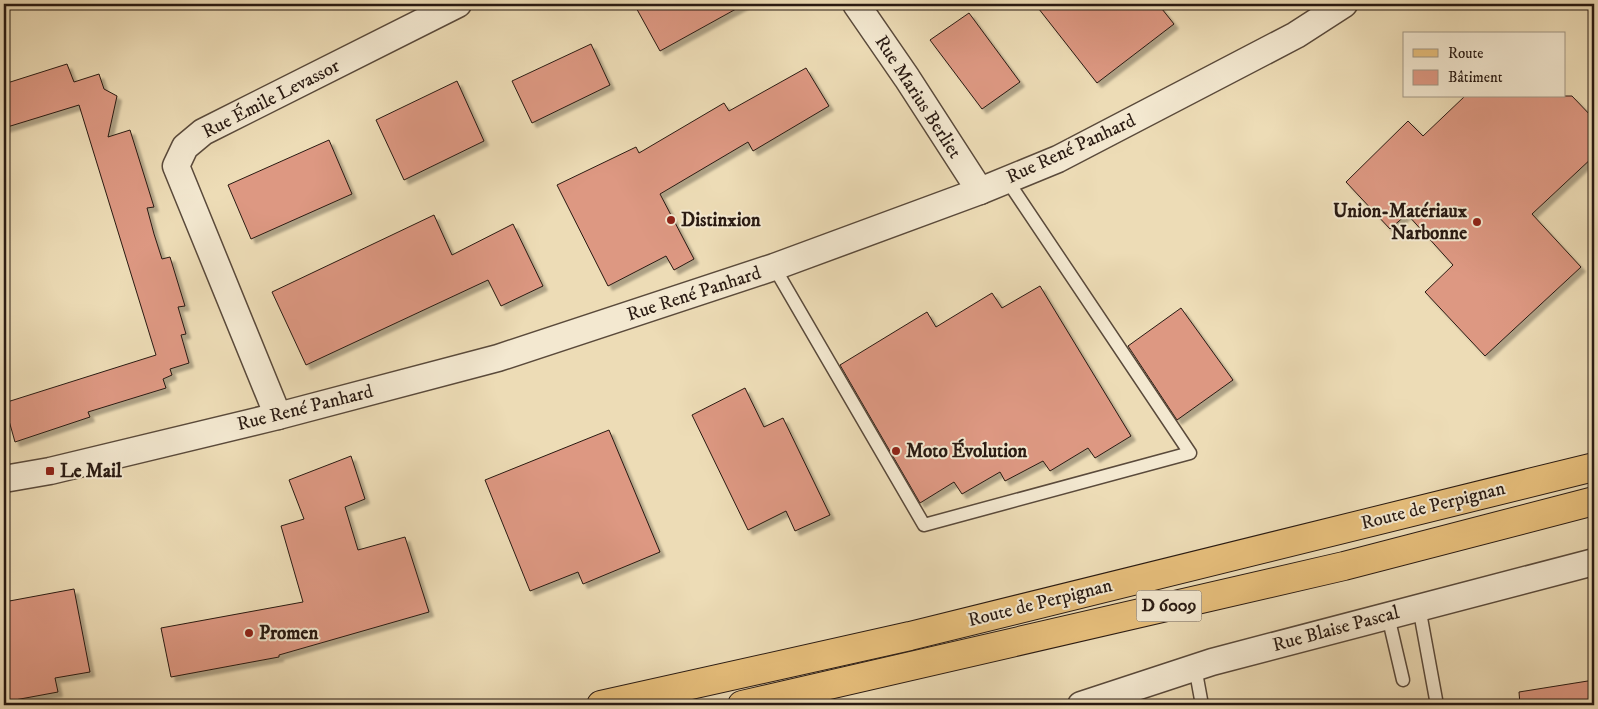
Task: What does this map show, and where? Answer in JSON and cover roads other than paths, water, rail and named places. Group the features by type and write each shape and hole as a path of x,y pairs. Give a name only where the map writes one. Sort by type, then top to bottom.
{"main road":[{"name":"Route de Perpignan","path":"602,705 910,636 1594,467"},
{"name":"Route de Perpignan","path":"742,705 1344,566 1594,501"}],"street":[{"name":"Rue Émile Levassor","path":"278,416 176,166 185,147 203,132 458,4"},
{"name":"Rue Marius Berliet","path":"856,4 907,78 980,191"},
{"name":"Rue René Panhard","path":"4,479 50,471 278,416 498,358 774,267 980,191 1058,160 1296,35 1344,4"},
{"name":"Rue Blaise Pascal","path":"1081,705 1195,667 1594,562"}],"lane":[{"path":"774,267 924,525 1190,453 1007,180"},
{"path":"1419,607 1437,705"},
{"path":"1388,616 1403,680"},
{"path":"1195,667 1202,705"}],"place":[{"name":"Distinxion","path":"671,220"},
{"name":"Union-Matériaux Narbonne","path":"1477,222"},
{"name":"Moto Évolution","path":"896,451"},
{"name":"Le Mail","path":"50,471"},
{"name":"Promen","path":"249,633"}]}
